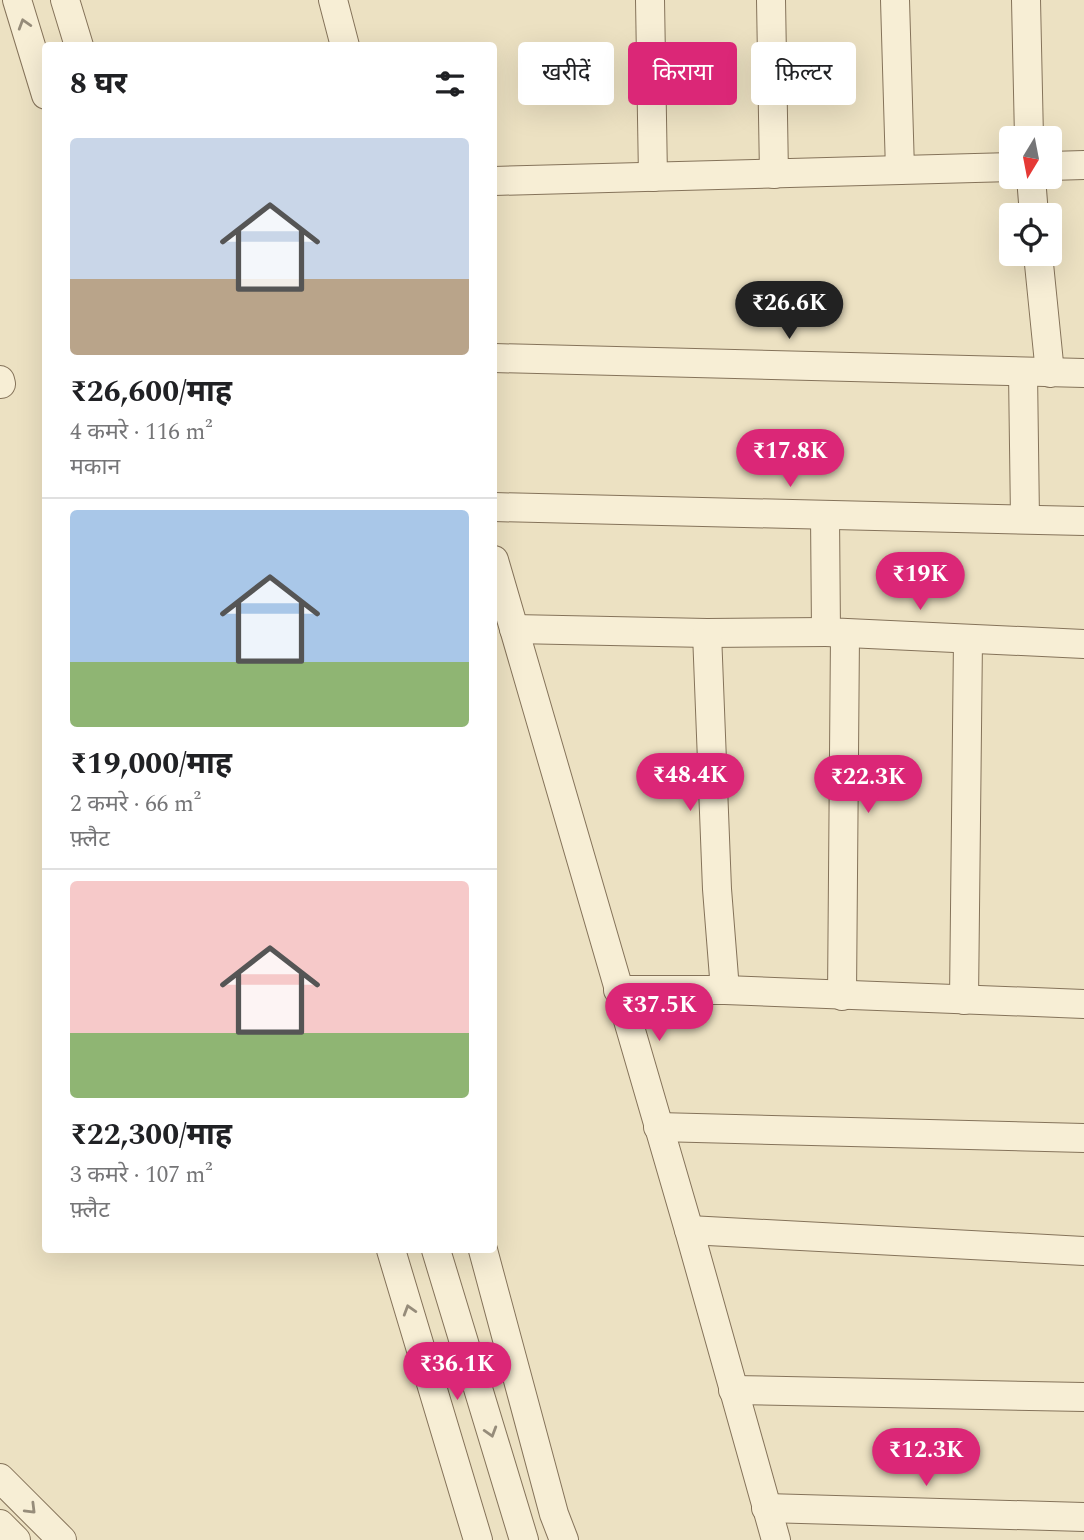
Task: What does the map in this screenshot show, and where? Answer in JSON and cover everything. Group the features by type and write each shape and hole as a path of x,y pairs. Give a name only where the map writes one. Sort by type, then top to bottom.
{"street":[{"path":"17,0 42,82"},
{"path":"65,0 78,42"},
{"path":"333,0 344,42"},
{"path":"650,0 653,177"},
{"path":"771,0 774,174"},
{"path":"895,0 900,170"},
{"path":"1026,0 1029,126"},
{"path":"1062,166 1084,165"},
{"path":"497,181 999,167"},
{"path":"1025,519 1036,372 1038,266"},
{"path":"497,358 1084,373"},
{"path":"497,507 1084,521"},
{"path":"825,514 836,633 842,996"},
{"path":"497,570 689,1230 776,1540"},
{"path":"514,629 836,633 1084,644"},
{"path":"707,633 717,889 725,990"},
{"path":"964,1000 968,639"},
{"path":"618,990 725,990 1084,1004"},
{"path":"658,1127 1084,1138"},
{"path":"689,1230 1084,1251"},
{"path":"392,1253 478,1540"},
{"path":"437,1253 524,1540"},
{"path":"484,1253 554,1514 564,1540"},
{"path":"733,1390 1084,1397"},
{"path":"0,1478 61,1540"},
{"path":"766,1508 1084,1517"},
{"path":"0,1524 16,1540"}]}
